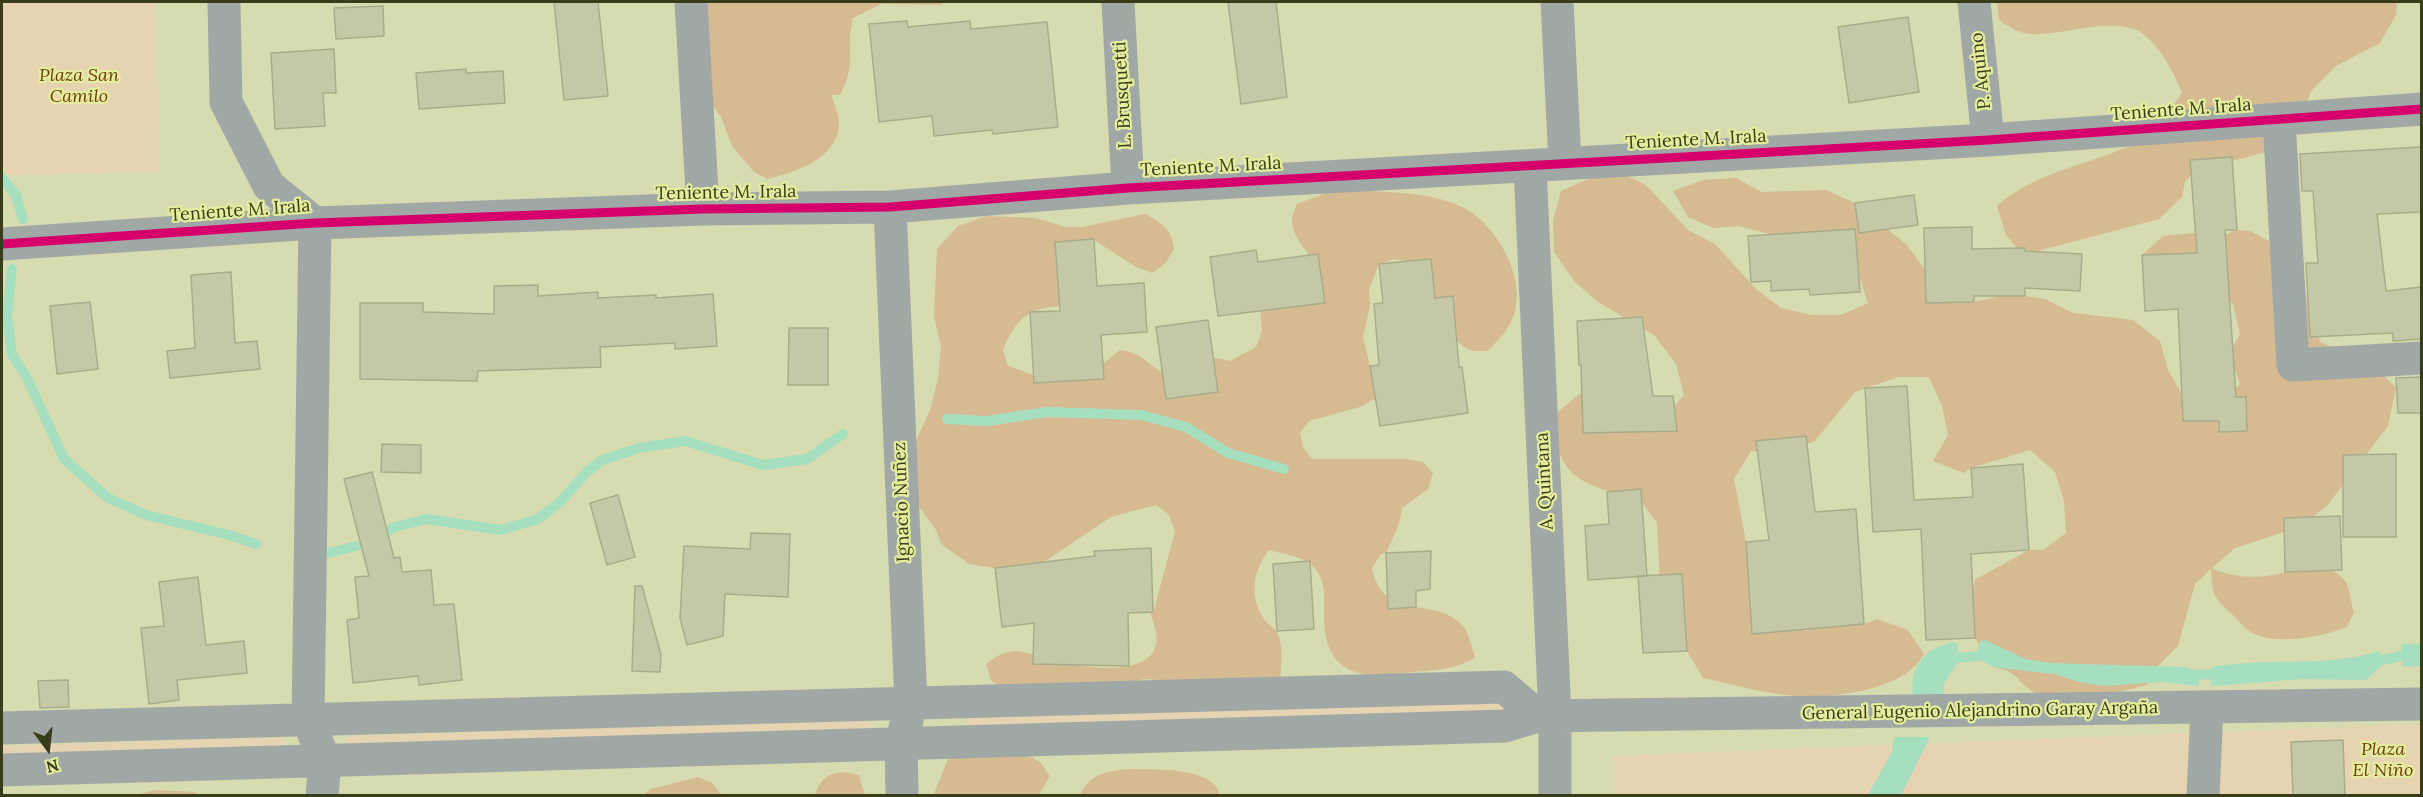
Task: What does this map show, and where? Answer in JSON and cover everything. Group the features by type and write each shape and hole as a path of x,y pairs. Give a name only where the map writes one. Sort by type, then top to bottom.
{"street":[{"path":"224,2 226,102 269,186 315,223 308,720 325,761 322,795"},
{"path":"691,2 703,209"},
{"name":"L. Brusquetti","path":"1118,2 1128,188"},
{"path":"1557,2 1566,163"},
{"name":"P. Aquino","path":"1974,2 1988,140"},
{"name":"Teniente M. Irala","path":"2,244 315,223 703,209 890,207 1128,188 1988,140 2421,109"},
{"path":"2280,119 2293,365 2421,358"},
{"name":"A. Quintana","path":"1530,167 1546,716 1555,795"},
{"name":"Ignacio Nuñez","path":"890,207 911,704 901,744 902,795"},
{"path":"2,728 1504,687 1546,716"},
{"name":"General Eugenio Alejandrino Garay Argaña","path":"2,770 1505,726 1546,716 2421,704"},
{"path":"2203,795 2207,708"}],"green space":[{"name":"Plaza San Camilo","path":"2,2 155,2 159,172 2,175"},
{"path":"1509,701 1512,710 967,726 966,720 967,718"},
{"path":"867,720 871,724 870,729 348,744 347,741 349,736"},
{"name":"Plaza El Niño","path":"2421,724 2422,795 1614,796 1614,756"},
{"path":"281,737 285,744 281,747 2,755 2,746"}],"shaded area":[{"path":"685,2 943,2 941,5 881,4 853,18 849,73 840,95 831,95 839,123 836,138 830,148 812,163 790,173 768,179 754,172 732,146 721,117 693,79"},
{"path":"1997,2 2397,2 2396,15 2380,43 2336,66 2312,90 2298,122 2278,149 2196,170 2185,182 2182,197 2159,219 2034,252 2016,247 2006,235 1997,206 2011,195 2043,178 2135,143 2159,123 2182,92 2159,50 2137,30 2109,26 2045,34 2023,33 1999,20"},
{"path":"1617,171 1646,185 1688,230 1715,244 1756,289 1781,308 1811,315 1841,315 1868,303 1858,273 1804,243 1739,226 1713,228 1688,217 1673,191 1703,180 1736,178 1762,192 1826,190 1855,203 1907,245 1943,295 1974,302 2000,296 2025,296 2045,299 2073,313 2133,320 2160,341 2168,370 2183,396 2231,393 2240,384 2229,354 2240,334 2233,304 2213,280 2169,274 2142,255 2163,236 2195,233 2210,240 2237,230 2250,231 2278,246 2302,282 2320,342 2375,366 2396,388 2388,426 2326,507 2299,527 2235,548 2212,568 2231,575 2252,577 2276,575 2307,568 2328,569 2345,581 2348,588 2354,612 2347,627 2312,637 2272,639 2260,636 2246,629 2215,596 2211,569 2195,584 2178,646 2156,668 2147,685 2092,698 2077,699 2050,697 2030,690 2014,675 1993,667 1975,638 1964,612 1976,579 2029,550 2043,550 2066,533 2064,501 2055,472 2030,450 1971,468 1964,473 1933,461 1948,435 1942,406 1929,377 1898,377 1855,392 1815,441 1786,452 1751,451 1734,479 1746,542 1762,552 1781,611 1806,631 1832,623 1864,624 1877,619 1908,630 1924,654 1915,666 1902,676 1886,684 1850,693 1814,696 1775,694 1703,678 1687,651 1660,585 1657,523 1638,497 1600,488 1577,477 1562,458 1558,445 1558,412 1582,392 1664,418 1684,395 1676,364 1654,335 1598,302 1574,281 1554,252 1553,221 1561,191 1586,180"},
{"path":"1359,190 1438,198 1462,207 1486,225 1496,237 1505,251 1516,281 1515,311 1508,328 1487,351 1474,351 1459,342 1442,322 1410,262 1394,259 1379,264 1369,290 1370,306 1363,337 1370,366 1379,372 1383,386 1375,399 1360,407 1309,421 1300,433 1303,447 1312,459 1406,459 1423,462 1433,473 1428,489 1402,508 1398,526 1386,553 1381,554 1372,568 1378,585 1387,596 1398,603 1438,611 1463,626 1475,657 1450,667 1388,675 1358,673 1346,668 1330,650 1326,635 1323,587 1317,571 1302,559 1269,550 1256,575 1255,593 1259,611 1265,621 1276,630 1281,644 1280,683 1188,697 1160,680 1144,679 1062,701 1013,701 991,680 986,664 1007,652 1023,652 1069,663 1106,668 1130,666 1151,655 1156,646 1156,636 1142,587 1150,561 1154,610 1175,531 1169,515 1156,505 1111,517 1044,562 995,568 969,564 941,544 936,530 915,501 909,456 930,410 938,379 941,347 934,316 937,249 958,226 987,216 1035,218 1066,227 1082,227 1145,214 1161,224 1171,236 1174,249 1166,263 1152,273 1136,267 1094,240 1060,306 1038,310 1023,318 1012,331 1003,350 1008,366 1053,382 1096,369 1120,350 1137,355 1166,374 1175,376 1201,361 1214,358 1230,361 1256,347 1262,331 1258,284 1322,293 1319,271 1295,233 1293,213 1297,204 1326,193"},
{"path":"1985,640 2026,659 2050,663 2184,667 2199,671 2199,686 2165,682 2104,686 2083,683 2054,674 1993,667 1977,658 1980,641"},
{"path":"1954,642 1957,644 1958,660 1945,681 1945,697 1913,696 1914,675 1921,660 1935,649"},
{"path":"2401,644 2421,644 2421,666 2403,667"},
{"path":"2380,651 2381,666 2366,680 2303,679 2211,686 2212,667 2338,659"},
{"path":"1894,737 1930,737 1901,795 1868,795 1892,752"},
{"path":"1011,747 1040,762 1050,776 1039,795 933,796 950,754"},
{"path":"1129,769 1181,771 1194,774 1215,786 1220,795 1080,795 1088,782 1094,778 1113,771"},
{"path":"844,772 859,775 865,795 815,795 825,778"},
{"path":"698,777 712,783 722,795 643,795 651,789"},
{"path":"155,790 194,792 200,795 137,795"}],"building":[{"path":"554,2 598,2 608,96 564,100"},
{"path":"1228,2 1276,2 1287,97 1241,104"},
{"path":"383,6 384,36 336,39 334,8"},
{"path":"1908,17 1919,92 1849,103 1838,27"},
{"path":"907,21 908,27 970,21 971,29 1047,22 1058,127 993,134 992,130 934,136 932,116 879,122 869,24"},
{"path":"334,49 336,93 323,93 325,126 275,129 271,53"},
{"path":"466,69 466,73 503,71 505,103 419,109 416,73"},
{"path":"2421,147 2421,212 2377,214 2386,291 2421,287 2421,339 2393,341 2393,333 2310,337 2306,263 2318,263 2313,191 2302,191 2300,154"},
{"path":"2232,157 2237,230 2225,230 2236,397 2246,397 2247,431 2219,432 2219,421 2183,421 2178,309 2145,311 2142,255 2197,253 2190,160"},
{"path":"1914,195 1918,225 1859,233 1855,203"},
{"path":"1972,227 1972,249 2025,248 2025,251 2082,254 2080,291 2025,288 2025,296 1974,296 1974,302 1926,303 1924,228"},
{"path":"1855,229 1860,292 1810,295 1809,289 1771,291 1771,281 1751,282 1748,236"},
{"path":"1094,239 1097,286 1144,283 1147,332 1101,335 1104,379 1034,383 1030,312 1060,311 1055,242"},
{"path":"1256,250 1258,262 1318,254 1325,303 1218,316 1210,257"},
{"path":"1431,259 1435,298 1453,296 1459,367 1462,367 1468,413 1380,426 1370,366 1379,365 1374,304 1383,303 1379,264"},
{"path":"231,272 235,343 257,341 260,369 170,378 167,351 195,348 191,275"},
{"path":"538,285 538,296 598,292 598,298 656,295 656,298 713,294 717,346 675,349 675,343 600,347 601,367 478,371 477,381 360,379 360,303 423,303 423,312 494,314 494,286"},
{"path":"90,302 98,369 57,374 50,306"},
{"path":"1642,317 1653,396 1673,396 1677,431 1583,433 1577,321"},
{"path":"1208,320 1218,392 1166,399 1156,327"},
{"path":"789,328 828,328 828,385 788,385"},
{"path":"2421,377 2421,413 2398,413 2396,378"},
{"path":"1907,386 1914,500 1973,497 1971,468 2023,464 2029,550 1971,554 1975,638 1926,640 1921,529 1873,532 1865,388"},
{"path":"1806,436 1815,512 1856,509 1864,624 1752,634 1746,542 1769,540 1756,441"},
{"path":"382,444 421,445 421,473 381,472"},
{"path":"2396,454 2396,537 2343,537 2343,455"},
{"path":"372,472 394,558 400,557 402,572 431,570 434,605 454,604 462,680 419,685 418,676 353,683 347,620 359,618 355,577 369,576 344,479"},
{"path":"1641,489 1647,576 1588,580 1585,526 1609,524 1607,492"},
{"path":"618,495 635,557 607,565 590,503"},
{"path":"2340,516 2342,570 2285,572 2284,518"},
{"path":"751,533 790,534 788,597 725,594 723,636 687,645 680,618 684,546 750,549"},
{"path":"1151,548 1153,612 1128,613 1129,666 1033,664 1034,623 1002,627 995,568 1095,556 1094,551"},
{"path":"1431,551 1430,589 1416,591 1416,607 1388,609 1386,553"},
{"path":"1310,561 1314,629 1277,631 1273,564"},
{"path":"1682,574 1687,651 1643,653 1638,576"},
{"path":"198,577 206,645 244,641 247,673 177,680 179,700 149,704 141,628 164,626 159,582"},
{"path":"635,586 642,586 661,655 660,672 632,671"},
{"path":"68,680 69,707 40,708 38,681"},
{"path":"2343,740 2345,795 2293,795 2291,742"}],"waterway":[{"path":"2,178 16,195 23,219"},
{"path":"12,269 7,317 12,354 28,380 64,459 108,498 146,515 229,535 256,544"},
{"path":"947,419 987,421 1047,412 1141,415 1186,427 1228,453 1284,469"},
{"path":"315,556 361,545 395,527 426,519 501,530 538,519 560,502 587,472 602,460 639,448 685,441 763,465 807,459 843,434"},
{"path":"2369,663 2414,653 2422,654"},
{"path":"1947,659 1990,655"},
{"path":"2187,675 2225,674"}],"cycle path":[{"path":"2,244 315,223 703,209 890,207 1128,188 1988,140 2422,109"}]}
